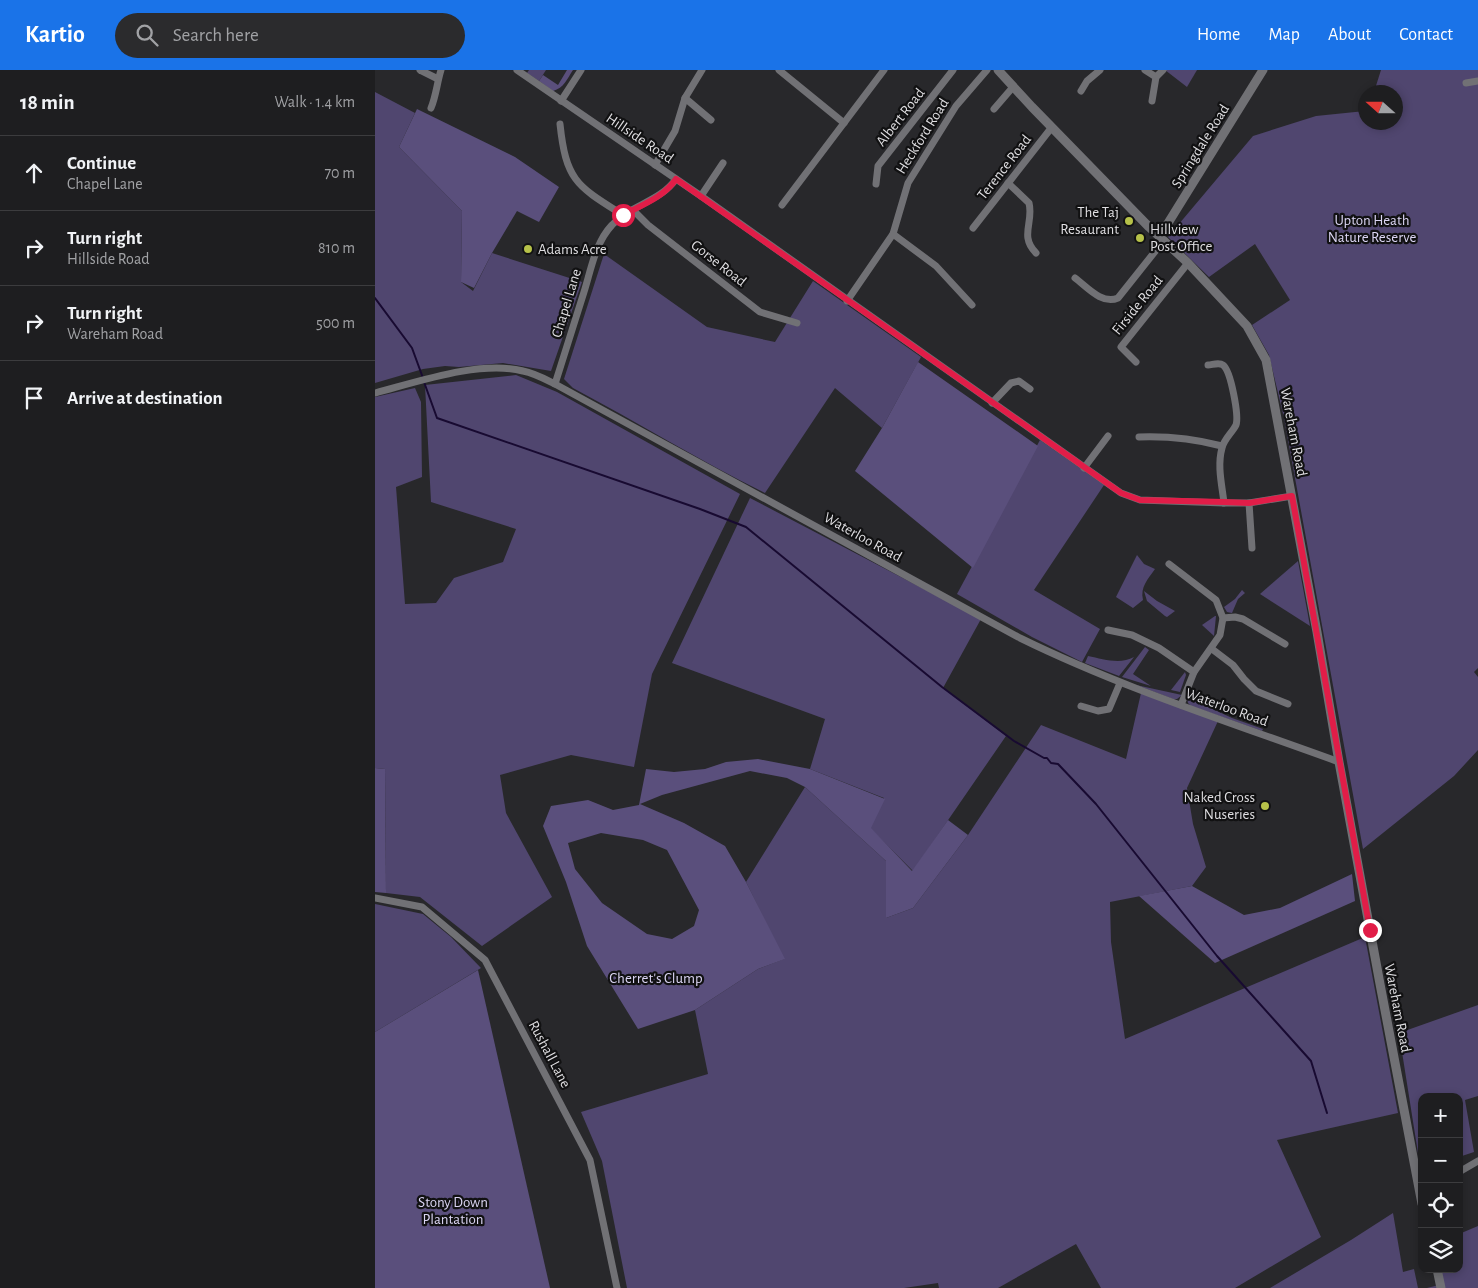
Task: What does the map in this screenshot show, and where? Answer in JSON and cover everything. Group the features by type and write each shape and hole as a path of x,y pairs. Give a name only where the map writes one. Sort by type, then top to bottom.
{"street":[{"path":"420,70 438,79"},
{"path":"431,108 436,95 441,70"},
{"name":"Hillside Road","path":"517,70 701,196 1121,493 1140,500 1249,503 1292,496"},
{"path":"561,100 581,70"},
{"path":"655,165 675,130 685,98 702,70"},
{"path":"779,70 844,123"},
{"path":"782,205 884,70"},
{"name":"Albert Road","path":"876,184 878,166 953,70"},
{"name":"Heckford Road","path":"847,301 893,234 908,183 956,106 987,70"},
{"name":"Wareham Road","path":"998,70 1052,127 1188,263 1247,326 1266,360 1317,632 1339,762 1419,1183"},
{"path":"1081,91 1087,80 1100,70"},
{"path":"1145,70 1156,77"},
{"path":"1152,101 1156,77 1163,70"},
{"name":"Springdale Road","path":"1160,236 1263,70"},
{"path":"1466,83 1478,81"},
{"path":"994,110 1013,87"},
{"path":"685,98 711,120"},
{"path":"560,124 565,160 571,173 578,183 590,194 623,215"},
{"name":"Terence Road","path":"974,224 1052,127"},
{"path":"701,196 723,163"},
{"name":"Chapel Lane","path":"555,384 602,238 623,215 659,196 670,188 676,179"},
{"path":"1008,183 1029,203 1027,239 1031,248 1036,253"},
{"name":"Gorse Road","path":"633,210 648,225 760,312 797,323"},
{"path":"893,234 936,266 972,304"},
{"path":"1075,278 1104,300 1111,301 1118,298 1157,249 1160,236"},
{"name":"Firside Road","path":"1136,362 1121,347 1188,263"},
{"path":"1208,365 1224,365 1228,373 1238,415 1236,425 1222,446 1219,464 1224,502"},
{"name":"Waterloo Road","path":"375,393 458,371 503,368 523,371 555,384 1019,638 1068,662 1119,683 1339,762"},
{"path":"992,403 1015,381 1019,381 1030,389"},
{"path":"1084,468 1108,436"},
{"path":"1139,437 1163,436 1222,446"},
{"path":"1249,503 1252,548"},
{"path":"1169,564 1216,600 1223,618 1220,636 1194,672 1181,705"},
{"path":"1223,618 1235,617 1243,619 1285,644"},
{"path":"1108,630 1132,635 1159,648 1194,672"},
{"path":"1212,648 1233,665 1243,679 1256,691 1288,704"},
{"path":"1081,706 1098,711 1109,709 1119,683"},
{"name":"Rushall Lane","path":"375,898 422,907 485,960 590,1160 617,1288"},
{"path":"1463,1170 1478,1161"},
{"path":"1438,1273 1441,1288"}],"green space":[{"path":"529,70 546,70 539,81 527,73"},
{"path":"567,70 573,70 565,83 557,90 553,91 539,81 543,75 558,85"},
{"path":"1165,70 1197,70 1187,87"},
{"name":"Upton Heath Nature Reserve","path":"1381,70 1478,70 1478,668 1474,672 1478,677 1478,750 1454,776 1363,849 1284,418 1269,355 1252,325 1290,300 1255,244 1209,277 1168,237 1253,136 1316,116 1358,112 1358,130 1403,130 1403,85 1376,85"},
{"path":"375,92 415,113 399,147 462,211 461,282 473,291 492,253 582,282 551,371 503,363 459,367 445,366 423,369 375,383"},
{"path":"417,109 515,157 559,187 539,222 517,211 474,288 461,282 462,211 399,147"},
{"path":"604,254 707,327 775,342 813,281 921,357 882,428 835,388 765,493 573,388 564,379"},
{"path":"918,362 1038,446 973,568 855,471 882,428"},
{"path":"516,375 557,392 740,494 652,674 634,767 571,755 500,775 506,813 552,897 482,946 420,897 386,893 385,769 375,768 375,397 415,388 421,402 422,477 396,487 405,604 436,603 454,578 503,562 516,529 431,502 425,385"},
{"path":"1040,440 1104,485 1034,590 1100,629 1082,662 1032,637 957,594"},
{"path":"750,498 981,619 943,688 1006,736 913,871 870,828 884,798 810,769 825,719 672,663"},
{"path":"1137,555 1144,564 1155,569 1144,587 1143,600 1133,608 1116,597"},
{"path":"1298,561 1310,626 1260,594"},
{"path":"1242,590 1245,593 1238,599 1232,613 1227,612 1224,607 1235,599"},
{"path":"1144,591 1175,611 1167,617 1165,616 1147,601"},
{"path":"1216,616 1214,636 1202,625"},
{"path":"1145,647 1149,650 1133,674 1151,686 1122,677"},
{"path":"1088,656 1117,661 1134,657 1119,676 1085,663"},
{"path":"1185,672 1186,675 1180,692 1171,690"},
{"path":"1136,685 1182,695 1177,699 1173,699"},
{"path":"1141,693 1218,721 1187,788 1193,824 1206,867 1192,886 1110,902 1111,942 1125,1039 1365,937 1398,1113 1277,1140 1321,1237 1235,1288 1101,1288 1076,1244 998,1288 939,1288 938,1283 904,1288 627,1288 602,1161 581,1112 708,1074 695,1010 758,969 784,959 746,882 805,787 886,861 886,918 913,908 968,835 1041,725 1126,759"},
{"path":"1187,697 1232,718 1263,729 1262,731 1191,706 1188,703"},
{"name":"Cherret's Clump","path":"758,759 810,769 885,799 871,828 912,871 948,820 968,835 913,908 886,918 886,861 805,787 787,778 750,771 662,795 640,804 684,823 725,846 746,882 785,959 758,969 695,1010 638,1029 587,946 566,882 543,826 551,806 588,800 613,810 639,805 646,769 674,772 705,769 726,762","holes":["601,833 643,840 667,850 699,910 694,926 672,939 647,934 602,903 575,869 568,843"]},
{"path":"375,768 385,769 386,893 375,892"},
{"path":"1352,874 1355,901 1215,963 1139,896 1192,886 1244,915 1280,908"},
{"path":"375,904 423,914 451,937 481,968 375,1032"},
{"name":"Stony Down Plantation","path":"478,970 550,1288 375,1288 375,1032"},
{"path":"1478,1005 1478,1096 1465,1100 1474,1152 1463,1156 1463,1093 1418,1093 1418,1153 1399,1033"},
{"path":"1393,1213 1403,1272 1414,1269 1418,1288 1270,1288 1351,1240"},
{"path":"1478,1226 1478,1288 1427,1288 1443,1284 1440,1273 1463,1273 1463,1232"}],"waterway":[{"path":"375,298 412,348 423,378"},
{"path":"424,382 437,418 700,509 746,527 942,687 1014,741 1047,758 1051,763 1058,764 1096,804 1217,956 1311,1061 1327,1113"}],"place":[{"name":"The Taj Resaurant","path":"1129,221"},
{"name":"Hillview Post Office","path":"1140,238"},
{"name":"Adams Acre","path":"528,249"},
{"name":"Naked Cross Nuseries","path":"1265,806"}],"route":[{"path":"623,215 659,196 670,188 676,179 1121,493 1140,500 1249,503 1292,496 1370,930"}]}
